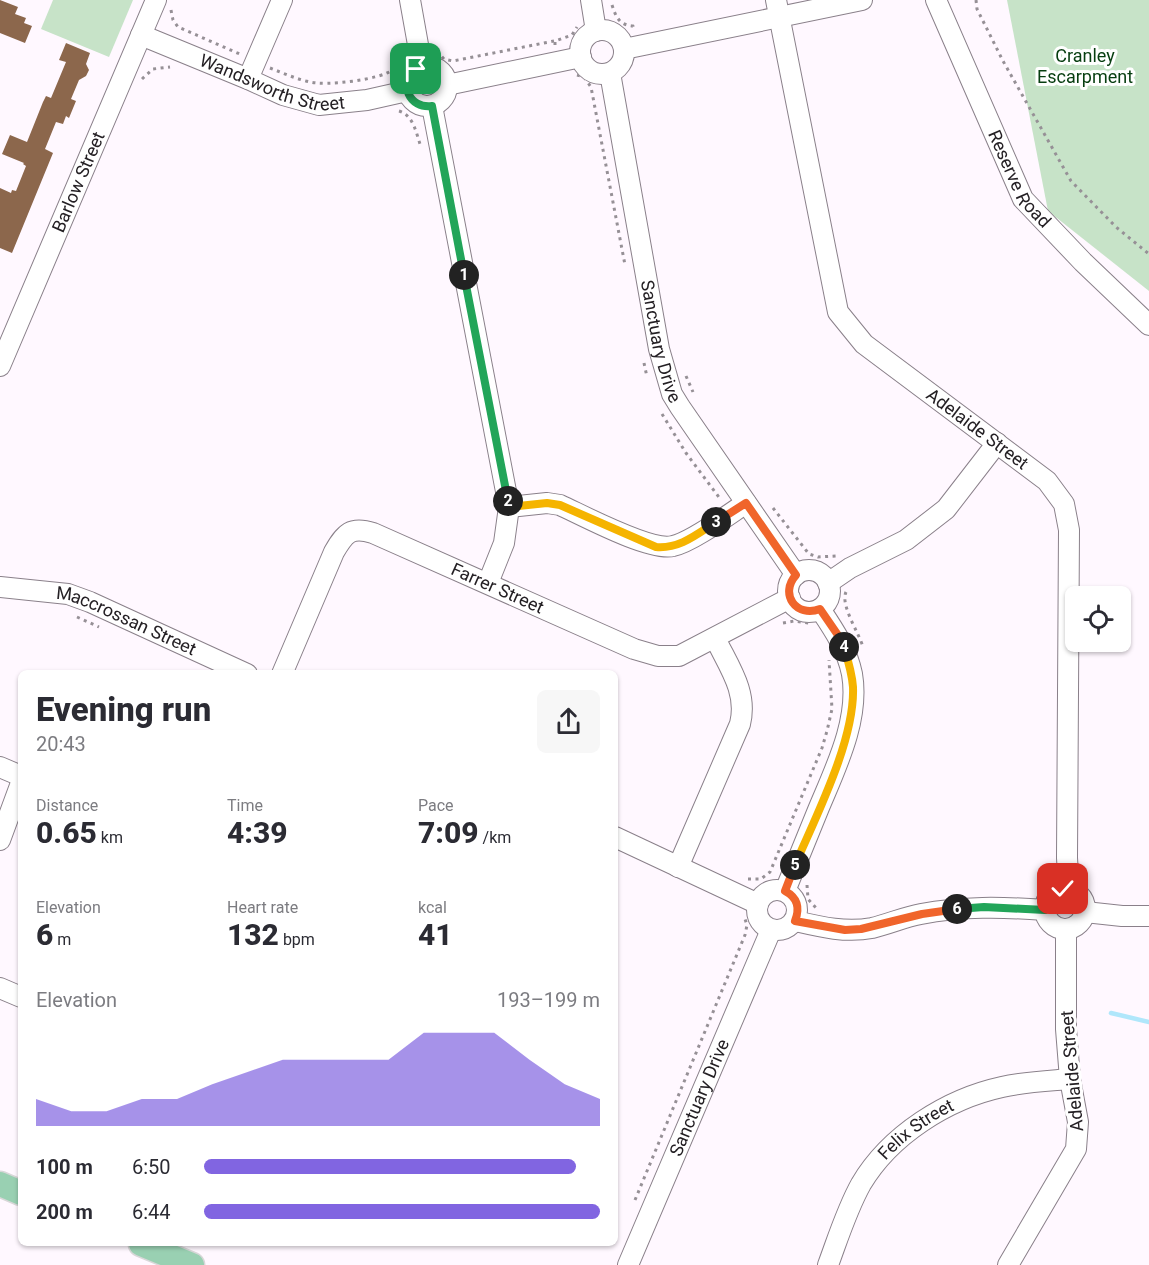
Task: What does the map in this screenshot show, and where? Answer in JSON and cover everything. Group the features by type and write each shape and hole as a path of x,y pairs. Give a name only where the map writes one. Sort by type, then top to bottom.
{"main road":[{"path":"0,1184 18,1192"},
{"path":"146,1246 192,1265"}],"street":[{"path":"252,70 282,0"},
{"path":"410,0 422,67"},
{"path":"591,0 596,31"},
{"path":"624,49 777,9 862,0"},
{"name":"Reserve Road","path":"936,0 1023,199 1149,326"},
{"name":"Barlow Street","path":"0,366 141,36 164,1"},
{"name":"Adelaide Street","path":"777,9 838,312 864,344 1047,481 1064,504 1069,530 1067,858 1069,890"},
{"path":"596,31 612,32 622,41 624,49 622,62 610,73 602,74 591,71 585,66 581,57 582,43 589,34 596,31"},
{"name":"Wandsworth Street","path":"141,36 252,70 284,95 319,105 367,100 407,91"},
{"path":"447,85 581,57"},
{"path":"422,67 436,68 445,78 447,85 443,98 432,106 425,107 413,102 407,91 408,78 411,73 422,67"},
{"name":"Sanctuary Drive","path":"610,73 659,349 672,394 796,575"},
{"path":"432,106 509,507 504,543 488,583"},
{"path":"828,583 850,568 906,540 946,509 997,443"},
{"path":"509,507 547,503 560,505 641,541 665,548 683,543 746,503"},
{"name":"Farrer Street","path":"284,670 342,537 351,531 361,529 648,654 679,656 790,598"},
{"path":"803,571 817,572 824,577 828,583 829,596 820,609 813,612 800,610 790,598 789,586 796,575 803,571"},
{"name":"Maccrossan Street","path":"0,587 68,594 238,670"},
{"path":"785,891 837,764 848,732 852,706 852,674 842,641 820,609"},
{"path":"678,867 743,713 740,687 715,639"},
{"path":"0,767 18,775"},
{"path":"0,840 18,791"},
{"path":"618,838 758,904"},
{"path":"778,889 785,891 795,899 798,913 795,921 783,930 771,930 759,919 758,904 763,895 778,889"},
{"path":"1063,889 1080,895 1085,912 1077,926 1066,929 1054,926 1046,916 1045,910 1048,898 1063,889"},
{"path":"795,921 845,930 874,927 922,914 965,908 1045,910"},
{"path":"1085,912 1149,916"},
{"name":"Adelaide Street","path":"1008,1265 1076,1149 1078,1122 1070,1079 1065,999 1066,929"},
{"name":"Sanctuary Drive","path":"628,1265 771,930"},
{"path":"0,988 18,996"},
{"name":"Felix Street","path":"828,1265 862,1184 885,1154 910,1129 960,1101 1001,1087 1070,1079"}],"path":[{"path":"976,0 977,9 1004,61 1071,181 1116,227 1149,254"},
{"path":"164,1 178,27 252,70 310,82 338,83 385,74 398,64 400,47 432,40 440,56 453,61 555,41"},
{"path":"69,614 99,627"}],"green space":[{"path":"53,0 133,0 109,57 41,29"},
{"name":"Cranley Escarpment","path":"1007,0 1149,0 1149,291 1048,211"}],"building":[{"path":"0,0 18,7 15,14 26,18 24,23 32,26 25,43 0,33"},
{"path":"66,43 90,53 86,64 89,70 86,76 79,80 71,99 76,101 69,118 66,116 63,124 56,122 45,149 53,153 12,253 0,248 0,188 11,193 12,190 16,191 26,166 2,154 10,135 27,142 43,102 46,96 51,98 66,62 59,60"}],"waterway":[{"path":"1111,1013 1149,1022"}],"route":[{"path":"416,69 408,78 407,91 413,102 425,107 432,106 509,507 547,503 560,505 641,541 665,548 683,543 746,503 796,575 789,586 790,598 794,605 807,612 820,609 842,641 852,674 852,706 848,732 785,891 790,893 798,905 795,921 845,930 874,927 922,914 965,908 1008,907 1045,910 1048,898 1063,889"}]}
